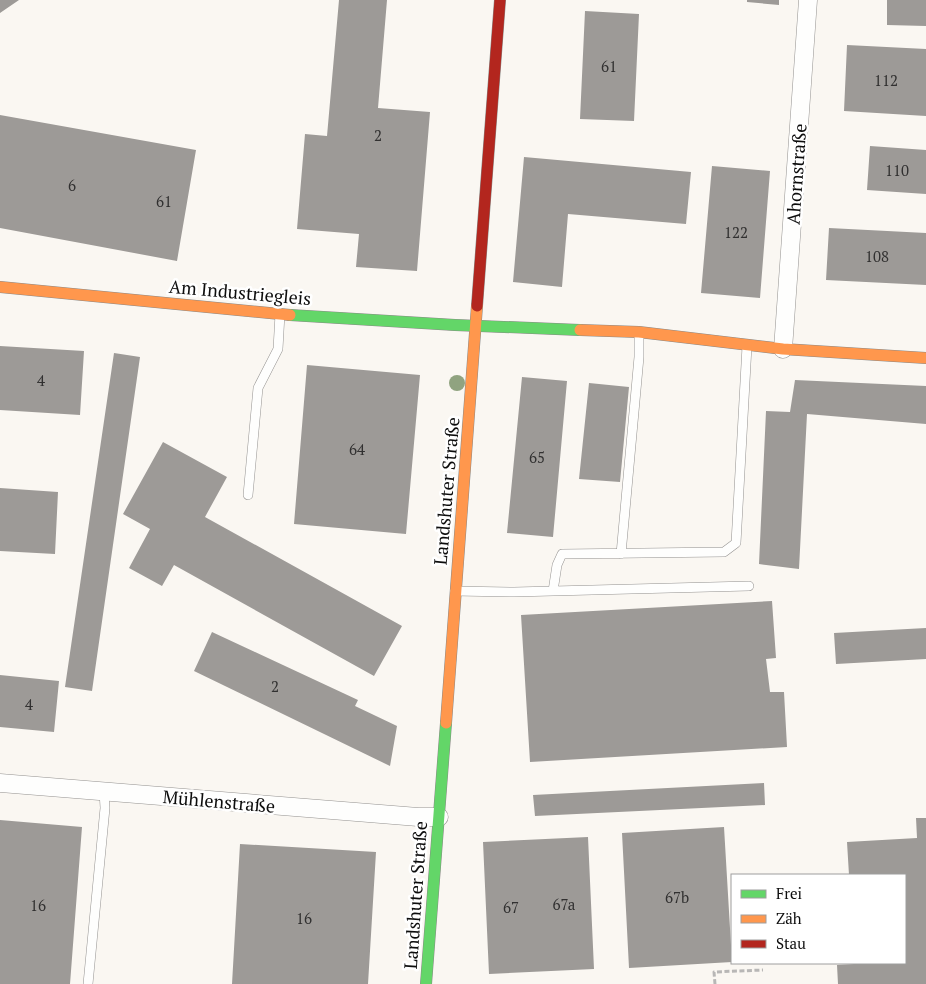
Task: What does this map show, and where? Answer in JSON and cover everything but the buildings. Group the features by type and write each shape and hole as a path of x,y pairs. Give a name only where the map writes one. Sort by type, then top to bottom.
{"street":[{"name":"Landshuter Straße","path":"426,984 500,0"},
{"name":"Ahornstraße","path":"783,349 808,0"},
{"name":"Am Industriegleis","path":"0,287 280,314 476,326"},
{"path":"476,326 639,332 783,349 926,358"},
{"name":"Mühlenstraße","path":"0,783 418,817 439,817"}],"lane":[{"path":"248,495 258,388 278,349 280,314"},
{"path":"621,554 639,357 639,332"},
{"path":"553,591 556,564 562,554 724,552 736,543 747,344"},
{"path":"455,591 553,591 749,586"},
{"path":"88,984 104,791"}],"path":[{"path":"715,984 714,972 763,970"}],"traffic: fast":[{"path":"290,315 580,330"},
{"path":"426,984 446,723"}],"traffic: slow":[{"path":"0,287 290,315"},
{"path":"446,723 477,306"},
{"path":"580,330 639,332 783,349 926,358"}],"traffic: jam":[{"path":"477,306 500,0"}]}
